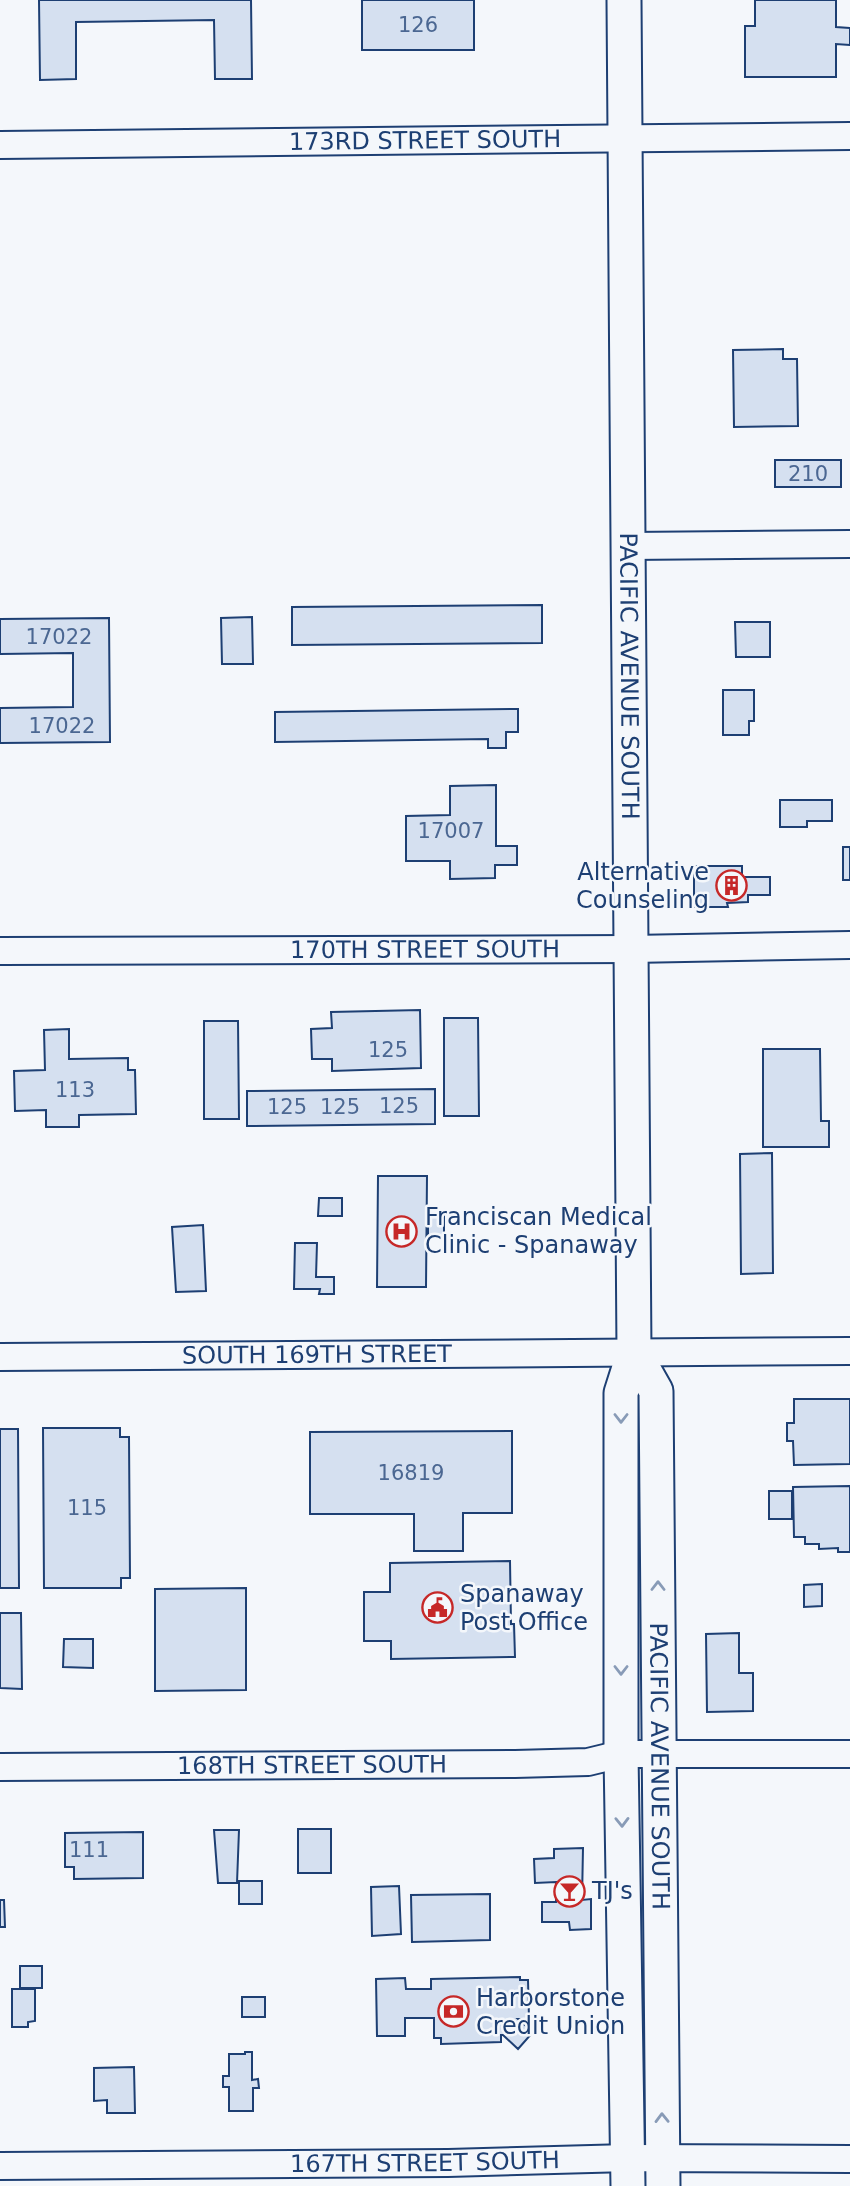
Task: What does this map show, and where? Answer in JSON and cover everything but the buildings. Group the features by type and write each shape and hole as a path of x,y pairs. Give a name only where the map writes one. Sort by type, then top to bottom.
{"main road":[{"name":"PACIFIC AVENUE SOUTH","path":"624,0 634,1352 621,1393 621,1754 628,2172"},
{"name":"PACIFIC AVENUE SOUTH","path":"634,1352 656,1391 662,2172"}],"street":[{"name":"173RD STREET SOUTH","path":"0,145 850,136"},
{"path":"629,546 850,544"},
{"name":"170TH STREET SOUTH","path":"0,951 632,949 850,945"},
{"name":"SOUTH 169TH STREET","path":"0,1357 850,1351"},
{"name":"168TH STREET SOUTH","path":"0,1753 383,1751 590,1746 621,1754"},
{"name":"168TH STREET SOUTH","path":"0,1766 576,1763 621,1754 850,1754"},
{"name":"167TH STREET SOUTH","path":"0,2166 425,2163 662,2172 850,2159"}],"place":[{"name":"Alternative Counseling","path":"732,886"},
{"name":"Franciscan Medical Clinic - Spanaway","path":"402,1231"},
{"name":"Spanaway Post Office","path":"437,1608"},
{"name":"TJ's","path":"569,1891"},
{"name":"Harborstone Credit Union","path":"453,2012"}]}
